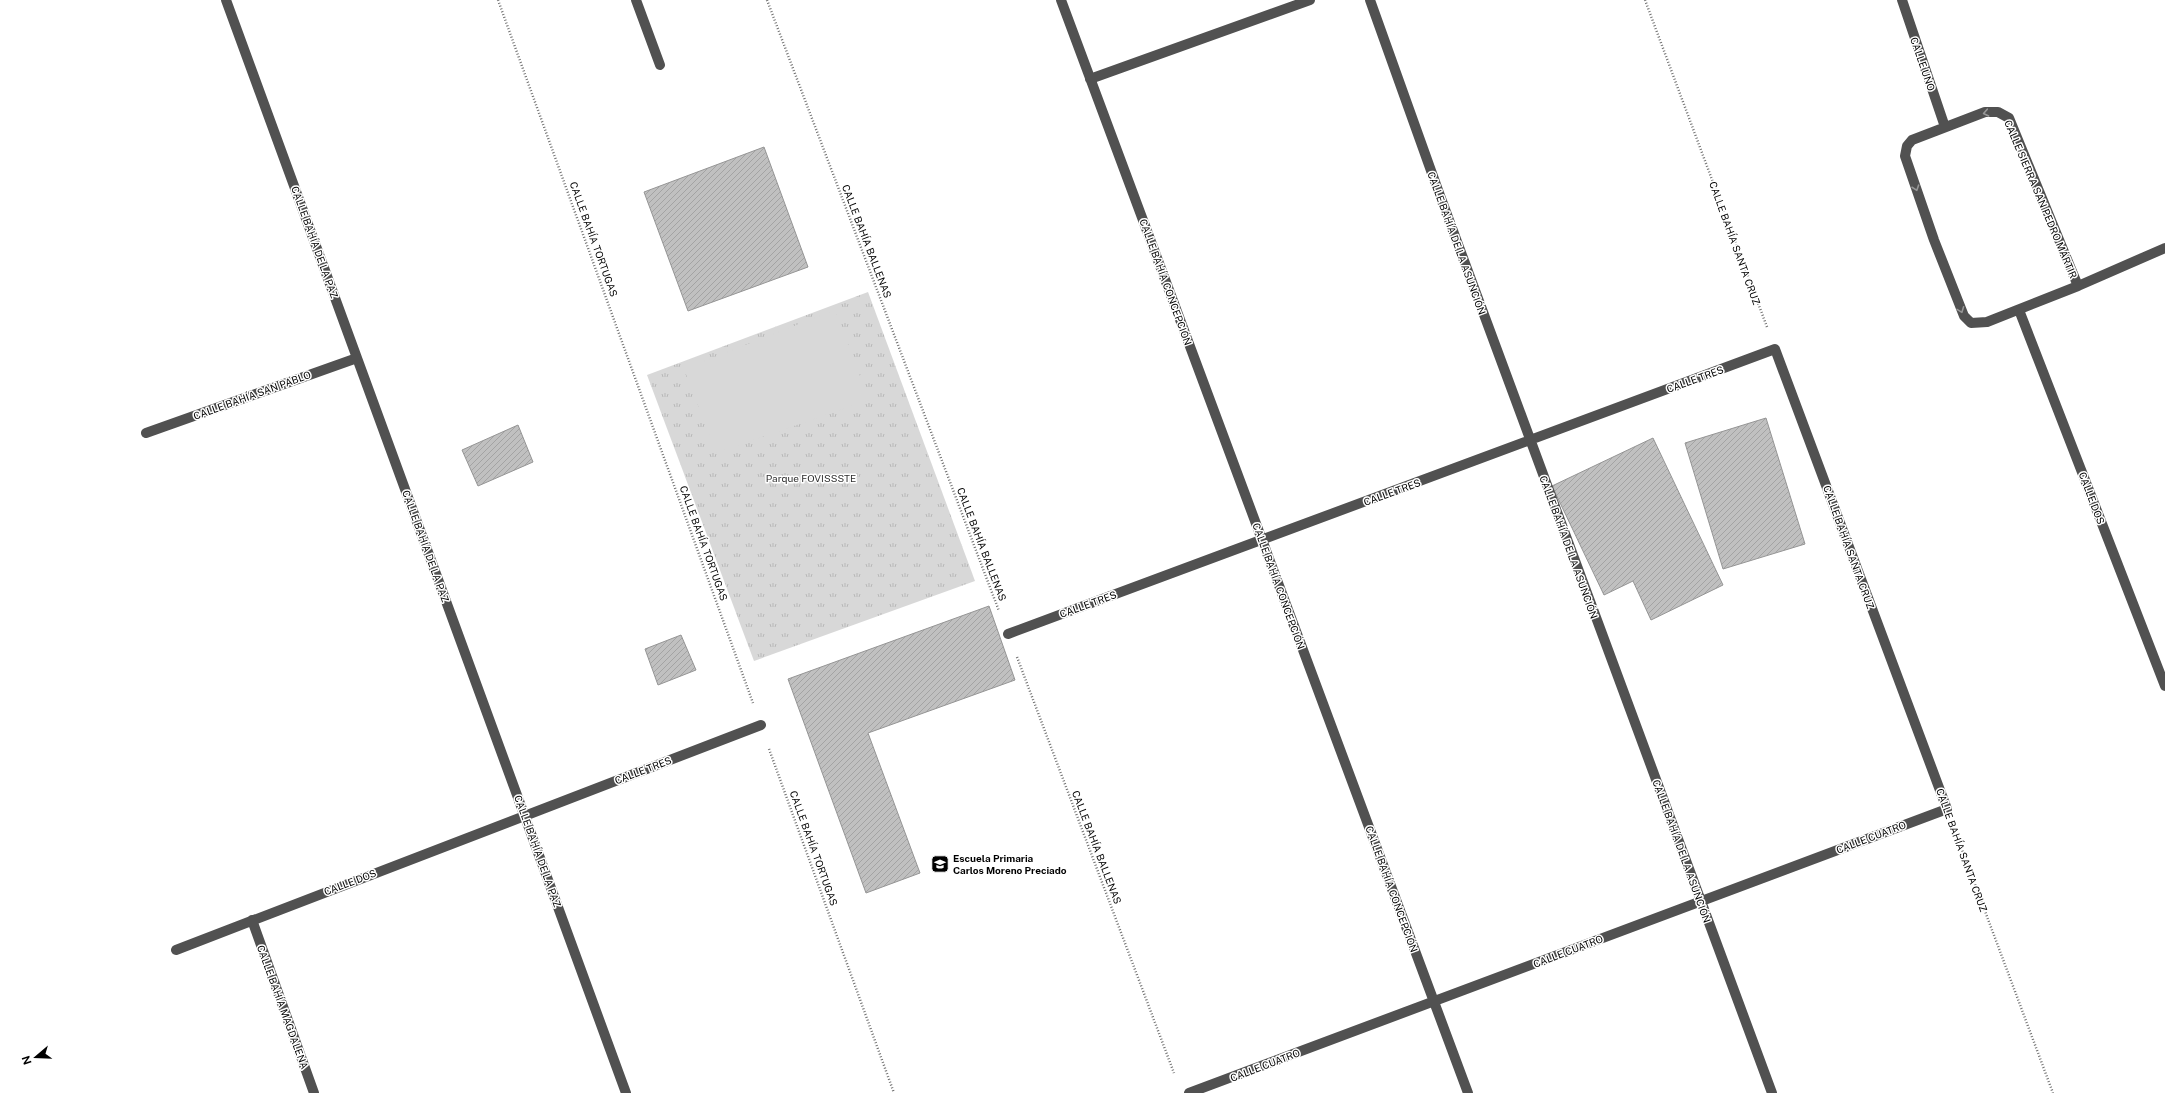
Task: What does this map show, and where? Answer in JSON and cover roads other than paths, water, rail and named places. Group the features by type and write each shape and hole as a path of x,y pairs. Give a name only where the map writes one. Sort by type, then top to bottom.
{"street":[{"name":"CALLE BAHÍA DE LA PAZ","path":"226,0 626,1093"},
{"path":"636,0 660,65"},
{"name":"CALLE BAHÍA CONCEPCIÓN","path":"1061,0 1468,1093"},
{"path":"1090,78 1310,0"},
{"name":"CALLE BAHÍA DE LA ASUNCIÓN","path":"1370,0 1441,201 1772,1093"},
{"name":"CALLE UNO","path":"1902,0 1945,128"},
{"name":"CALLE SIERRA SAN PEDRO MÁRTIR","path":"2078,286 2009,118 1998,112 1985,112 1912,140 1907,146 1905,156 1964,316 1971,323 1987,322 2019,310 2078,286 2165,248"},
{"name":"CALLE DOS","path":"2019,310 2165,686"},
{"name":"CALLE TRES","path":"1008,634 1775,350"},
{"name":"CALLE BAHÍA SANTA CRUZ","path":"1775,350 1947,809"},
{"name":"CALLE BAHÍA SAN PABLO","path":"146,433 357,358"},
{"name":"CALLE TRES","path":"524,815 761,725"},
{"name":"CALLE CUATRO","path":"1190,1093 1947,809"},
{"name":"CALLE DOS","path":"176,950 524,815"},
{"name":"CALLE BAHÍA MAGDALENA","path":"252,920 314,1093"}],"place":[{"name":"Escuela Primaria Carlos Moreno Preciado","path":"940,864"}],"park label":[{"name":"Parque FOVISSSTE","path":"811,478"}]}
